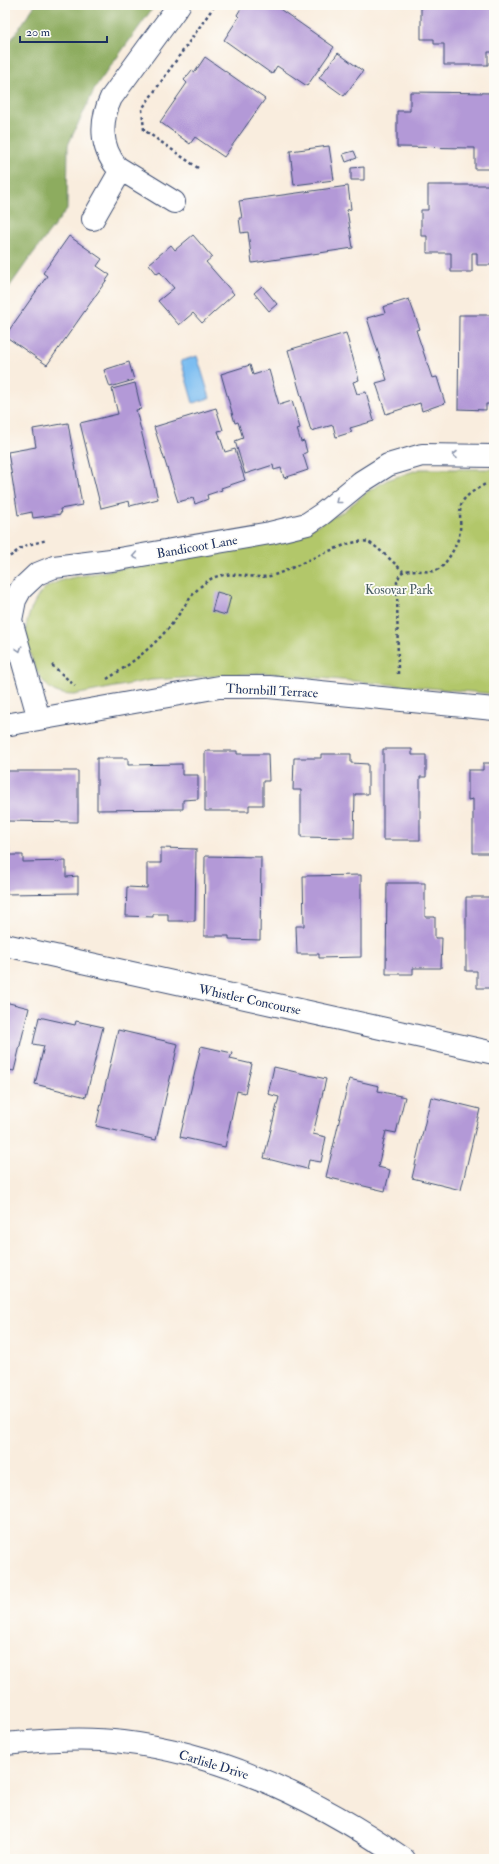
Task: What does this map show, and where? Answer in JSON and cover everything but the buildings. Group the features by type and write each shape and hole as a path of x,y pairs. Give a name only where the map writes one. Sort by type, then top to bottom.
{"street":[{"path":"174,202 121,170 111,158 104,140 103,128 106,109 116,91 179,5"},
{"path":"93,219 121,170"},
{"name":"Bandicoot Lane","path":"39,719 23,659 12,626 14,605 21,589 26,583 46,569 67,564 94,563 134,557 270,533 307,524 322,514 361,482 388,465 422,455 494,456"},
{"name":"Thornbill Terrace","path":"5,725 219,687 269,687 494,709"},
{"name":"Whistler Concourse","path":"5,944 494,1053"},
{"name":"Carlisle Drive","path":"5,1744 45,1741 108,1741 162,1749 212,1762 281,1788 348,1824 404,1859"}],"path":[{"path":"198,168 144,130 142,109 215,5"},
{"path":"104,681 145,651 166,631 205,582 214,577 224,574 273,576 322,554 358,542 368,542 403,571 428,572 438,570 445,564 458,540 461,504 472,493 488,482"},
{"path":"5,560 24,546 54,540"},
{"path":"398,700 397,582 403,571"},
{"path":"23,659 39,654 42,655 76,687 81,688"}],"green space":[{"path":"35,5 155,5 95,88 68,145 67,209 5,293 5,49"},
{"name":"Kosovar Park","path":"420,469 494,469 494,694 265,673 151,680 71,695 61,694 54,691 42,680 37,672 30,654 26,636 26,625 31,609 39,595 44,589 51,585 70,578 282,538 312,528 344,511 367,492 387,480"}],"water":[{"path":"197,356 210,398 193,403 181,361"}]}
